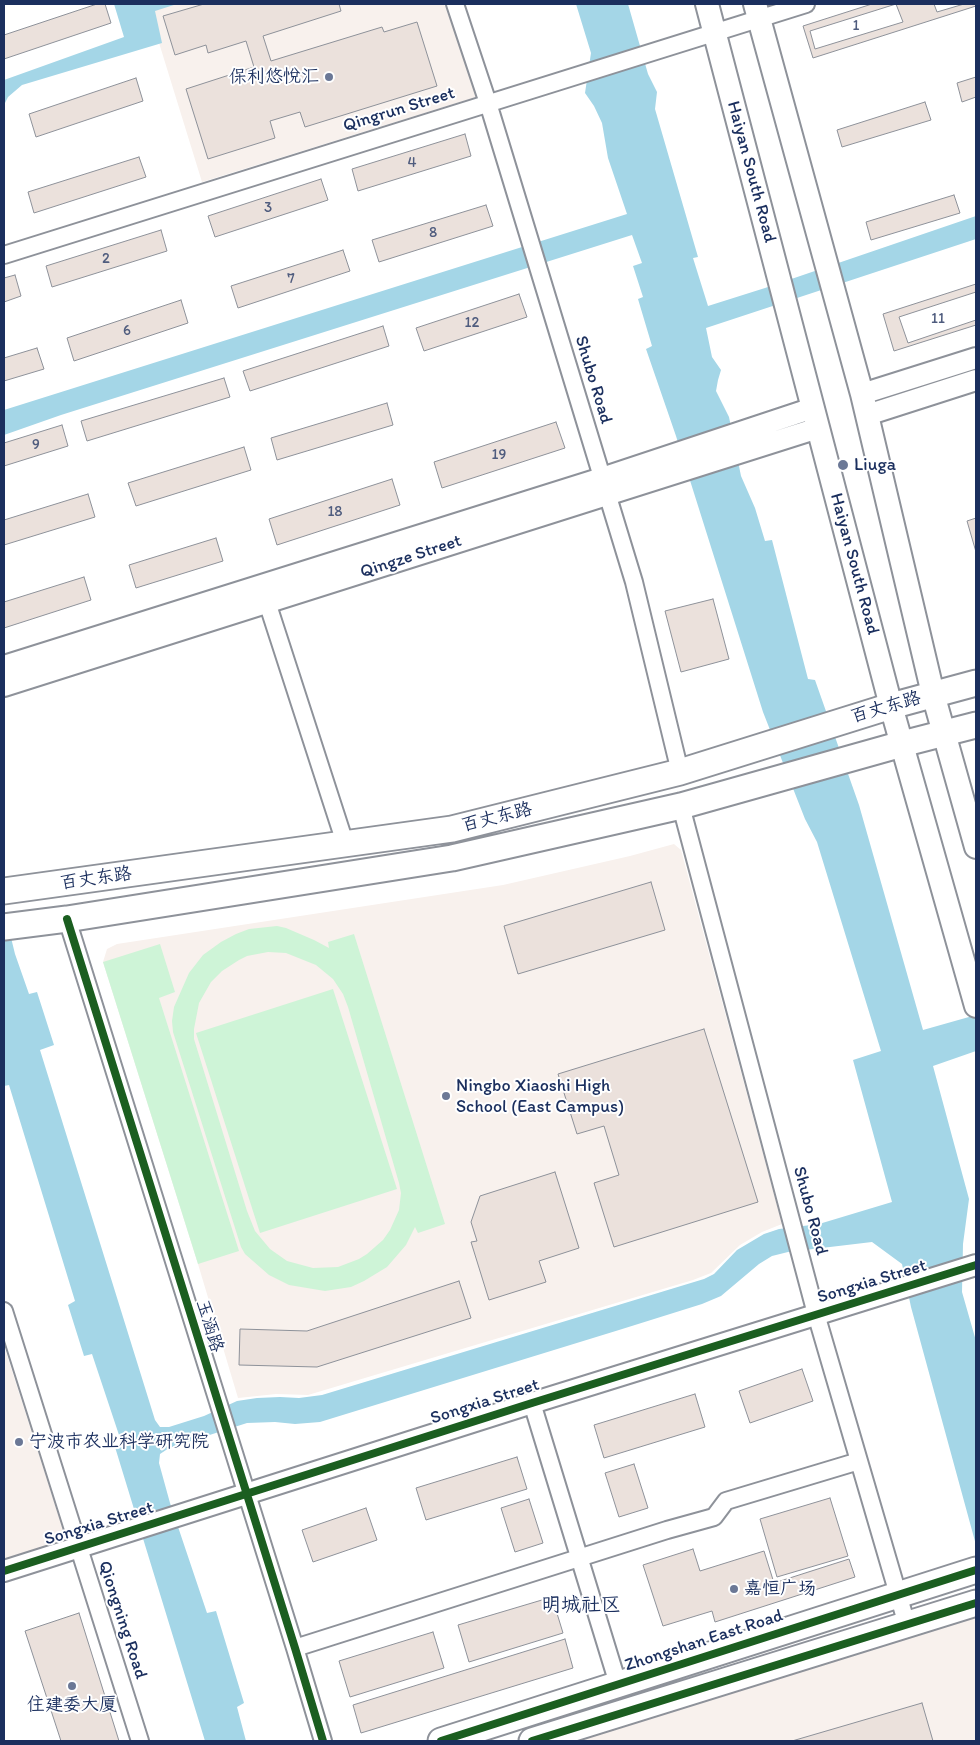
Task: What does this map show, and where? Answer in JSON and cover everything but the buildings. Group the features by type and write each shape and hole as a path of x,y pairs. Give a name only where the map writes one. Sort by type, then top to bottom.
{"main road":[{"name":"Haiyan South Road","path":"707,4 891,706 976,1006"},
{"path":"758,11 865,405 933,694 976,847"},
{"name":"百丈东路","path":"4,891 452,829 680,772 891,706 976,683"},
{"name":"百丈东路","path":"4,927 67,919 452,858 681,806 976,725"},
{"name":"Zhongshan East Road","path":"441,1741 976,1570"},
{"path":"532,1741 976,1603"}],"street":[{"name":"Shubo Road","path":"455,4 488,103 634,582 680,772"},
{"name":"Qingrun Street","path":"4,255 715,32 758,11 806,4"},
{"path":"865,405 976,358"},
{"path":"865,405 976,380"},
{"name":"Qingze Street","path":"4,686 267,602 605,486 816,418"},
{"name":"Qingze Street","path":"4,666 605,486"},
{"path":"267,602 345,843"},
{"name":"Shubo Road","path":"681,806 816,1314 907,1625"},
{"name":"玉涵路","path":"67,919 323,1741"},
{"name":"Songxia Street","path":"4,1571 532,1403 976,1265"},
{"name":"Qiongning Road","path":"4,1311 140,1741"},
{"path":"532,1403 618,1684"},
{"path":"295,1648 667,1530 714,1517 726,1501 859,1461"}],"shaded area":[{"path":"147,4 444,4 479,96 202,182"},
{"name":"Ningbo Xiaoshi High School (East Campus)","path":"674,844 681,850 782,1224 762,1232 740,1245 711,1273 693,1280 308,1395 276,1394 238,1398 103,962 107,949 117,944 503,885"},
{"name":"宁波市农业科学研究院","path":"4,1346 66,1539 4,1560"},
{"path":"976,1603 976,1741 532,1741"}],"green space":[{"path":"277,926 286,928 329,948 328,942 354,934 445,1224 418,1233 415,1227 406,1245 387,1267 351,1287 325,1291 289,1285 269,1275 245,1254 241,1247 173,1032 174,1007 189,973 203,955 221,942 249,929","holes":["268,952 286,953 316,965 333,979 343,994 401,1193 399,1210 383,1240 359,1259 338,1267 313,1268 287,1261 270,1249 255,1231 247,1211 194,1039 199,1003 211,982 222,971 247,956"]},
{"path":"160,944 175,992 159,998 239,1251 198,1264 103,962"},
{"path":"333,989 397,1189 260,1233 196,1033"}],"water":[{"path":"114,4 177,4 155,11 162,43 22,85 8,97 4,105 4,80 124,37"},
{"path":"576,4 628,4 648,74 657,92 655,109 698,257 693,258 708,306 976,216 976,239 706,328 712,357 721,370 716,391 729,417 741,476 755,508 765,541 772,540 808,679 815,680 859,805 923,1030 976,1015 976,1051 933,1066 969,1199 963,1244 962,1292 976,1341 976,1545 911,1307 902,1264 872,1242 788,1252 772,1256 759,1264 721,1296 702,1304 320,1422 295,1424 275,1422 247,1423 169,1448 160,1454 159,1463 170,1503 207,1613 216,1611 244,1703 237,1707 246,1741 205,1741 115,1447 122,1444 92,1354 84,1356 68,1305 75,1301 9,1085 4,1086 4,909 15,954 29,994 37,992 54,1045 40,1050 155,1420 160,1427 169,1427 204,1416 237,1401 257,1398 299,1398 322,1395 704,1279 714,1274 737,1250 764,1234 779,1229 819,1224 892,1202 853,1060 881,1051 817,842 805,819 763,712 676,436 646,349 652,346 638,299 643,297 633,266 642,263 632,235 61,415 4,435 4,410 627,214 608,158 602,123 585,93 591,53"}],"cycle path":[{"path":"67,919 323,1741"},
{"path":"4,1571 532,1403 976,1265"},
{"path":"441,1741 976,1570"},
{"path":"532,1741 976,1603"}],"place":[{"name":"保利悠悦汇","path":"329,77"},
{"name":"Liuga","path":"843,465"},
{"name":"Ningbo Xiaoshi High School (East Campus)","path":"446,1096"},
{"name":"宁波市农业科学研究院","path":"19,1442"},
{"name":"嘉恒广场","path":"734,1589"},
{"name":"住建委大厦","path":"72,1686"}],"district":[{"name":"明城社区","path":"581,1606"}]}
